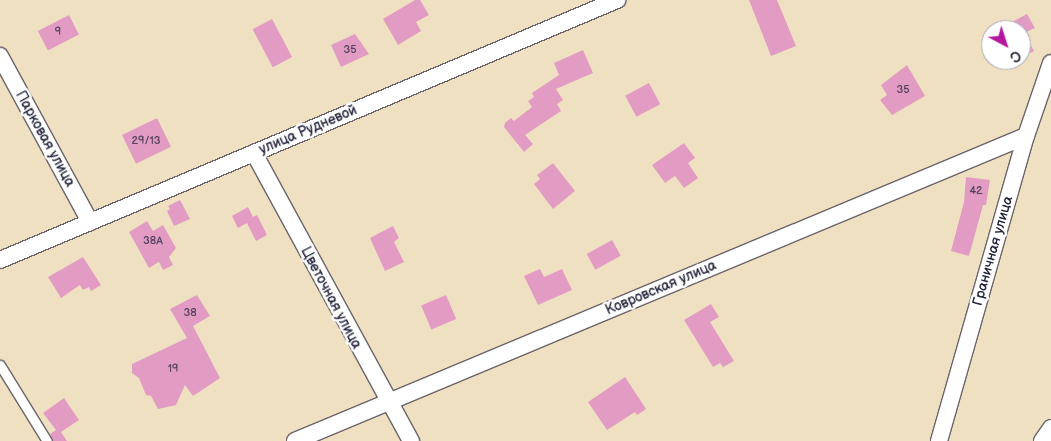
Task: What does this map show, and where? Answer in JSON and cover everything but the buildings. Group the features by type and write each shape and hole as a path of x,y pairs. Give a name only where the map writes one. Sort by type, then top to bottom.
{"street":[{"name":"улица Рудневой","path":"0,260 617,0"},
{"name":"Парковая улица","path":"0,56 90,222"},
{"name":"Граничная улица","path":"939,441 1026,136 1051,63"},
{"name":"Ковровская улица","path":"295,441 1026,136"},
{"name":"Цветочная улица","path":"254,153 388,402 411,441"},
{"path":"1042,441 1051,428"}],"lane":[{"path":"0,365 48,441"}]}
